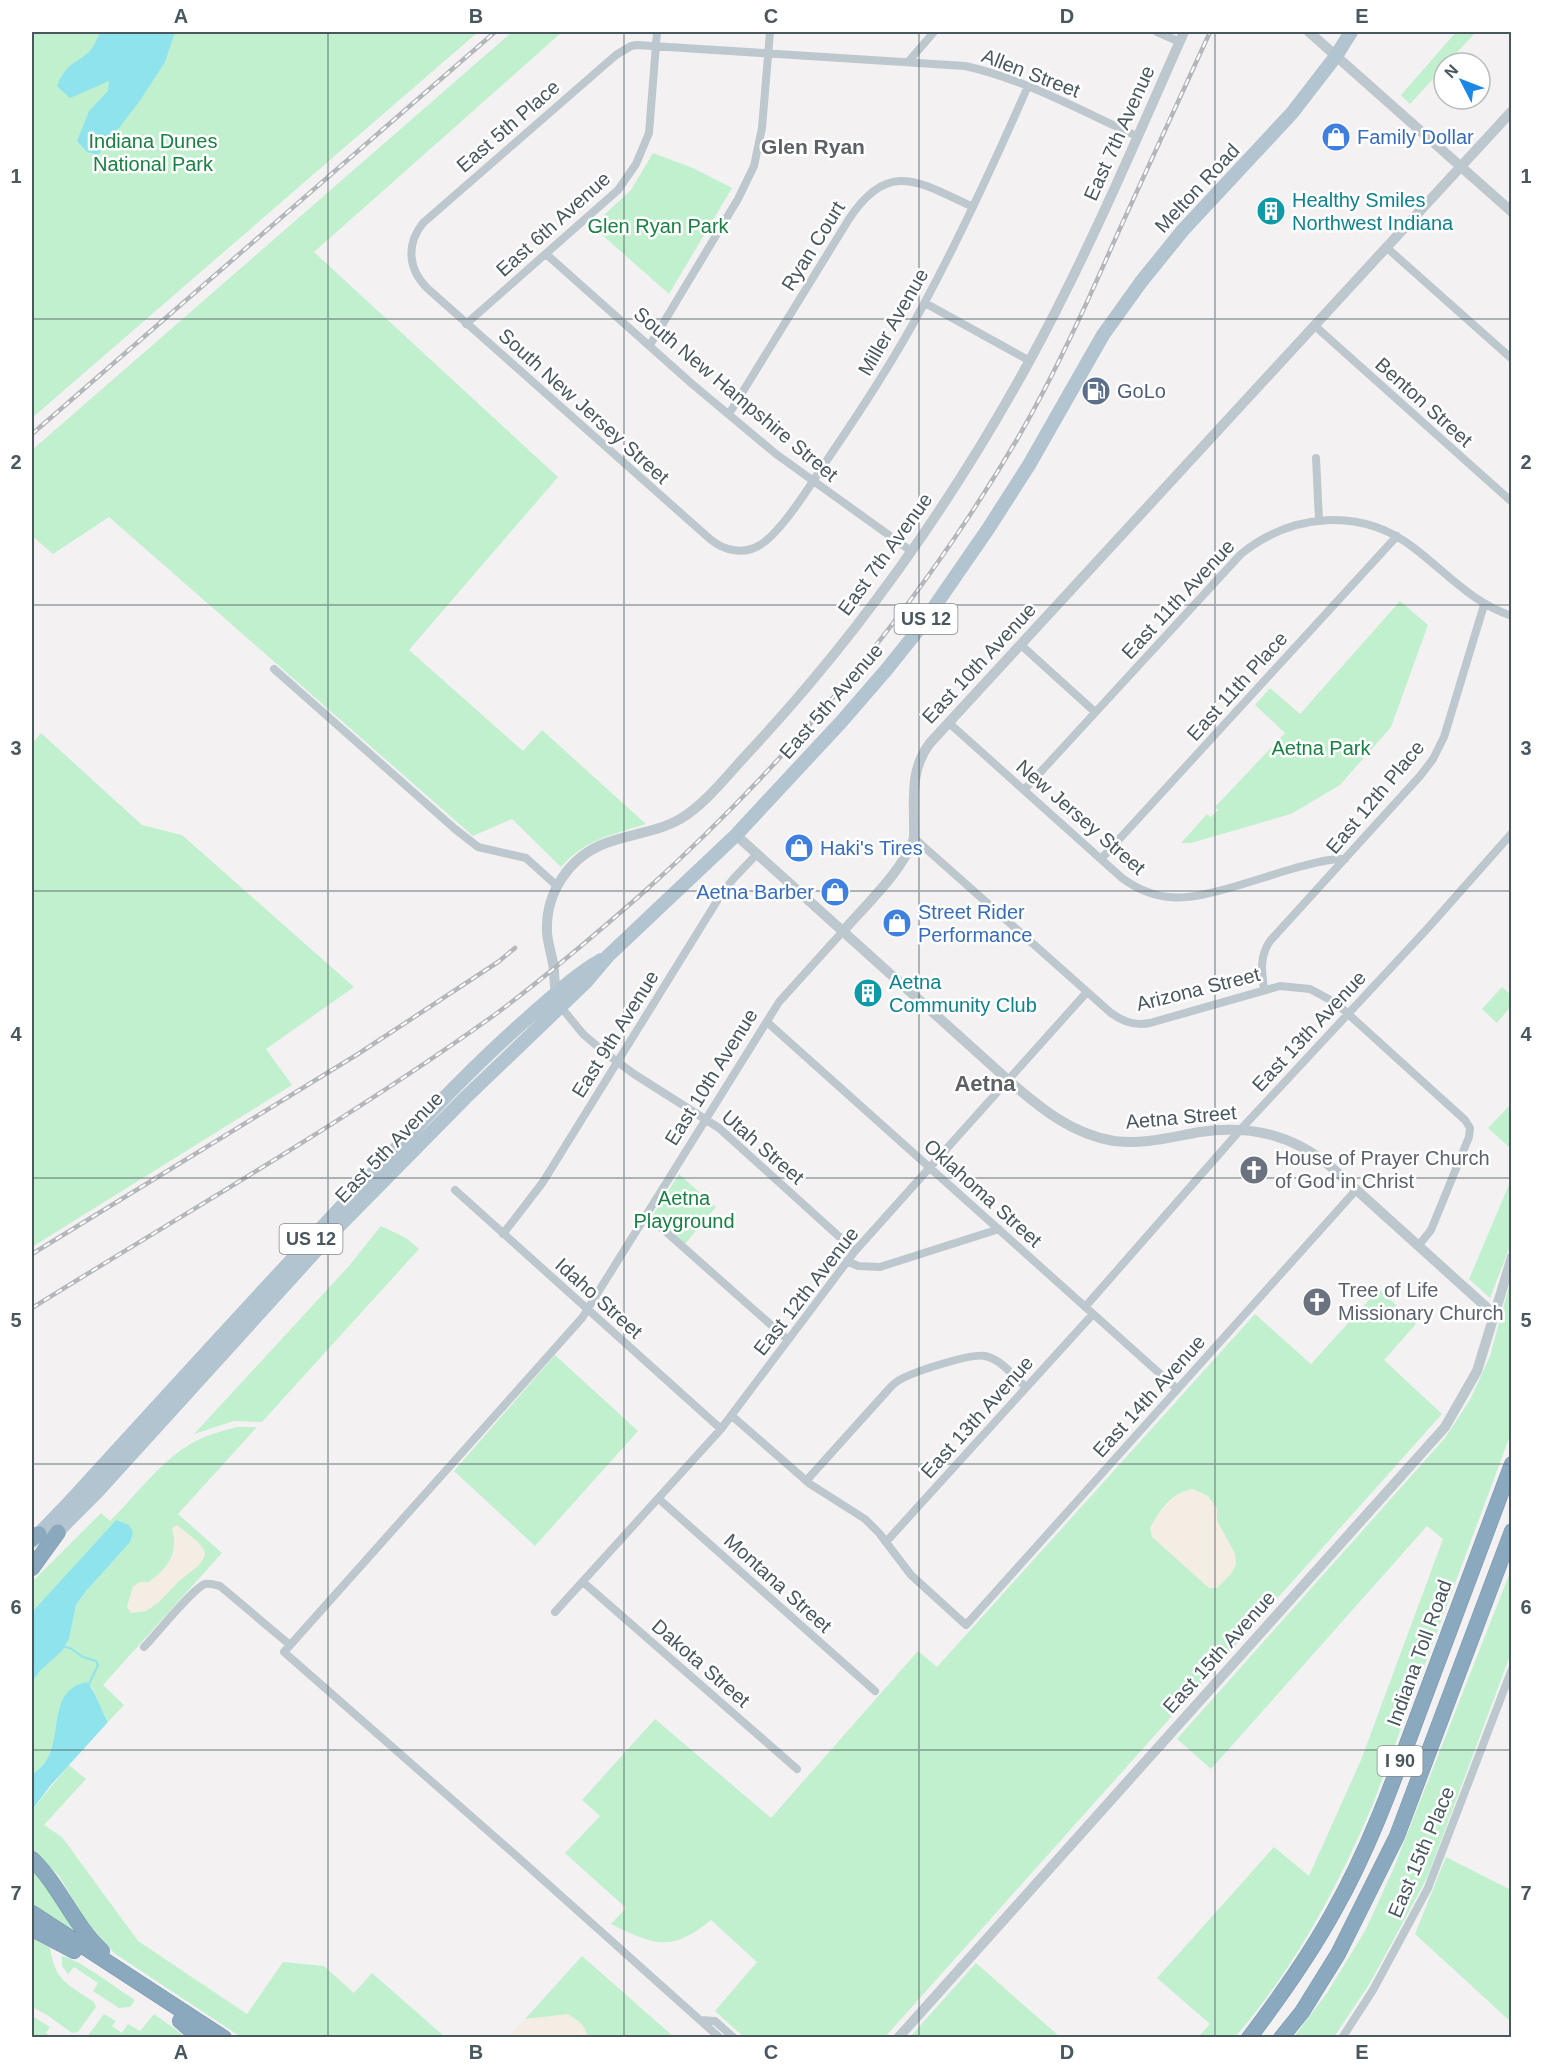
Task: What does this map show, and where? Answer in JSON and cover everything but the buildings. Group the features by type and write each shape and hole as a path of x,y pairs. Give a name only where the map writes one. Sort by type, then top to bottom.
{"highway":[{"name":"Indiana Toll Road","path":"1249,2037 1278,2000 1306,1958 1336,1908 1364,1852 1389,1792 1512,1464"},
{"name":"I 90","path":"1281,2037 1302,2012 1338,1954 1396,1836 1512,1531"},
{"path":"32,1568 58,1532"},
{"path":"32,1859 59,1891 81,1929 123,1972"},
{"path":"32,1913 224,2037"},
{"path":"32,1922 180,2021 209,2037"},
{"path":"32,1929 75,1952"},
{"path":"180,2021 200,2037"}],"main road":[{"name":"Melton Road","path":"1078,376 1115,318 1159,257 1220,189 1280,128 1336,56 1351,32"},
{"name":"East 5th Avenue","path":"32,1556 58,1532 332,1233 466,1097 558,1000 582,971 608,956 736,835 842,721 919,629 988,529 1029,465 1078,376"},
{"name":"East 5th Avenue","path":"34,1538 438,1104 472,1070 558,1000"}],"street":[{"name":"East 6th Avenue","path":"466,324 618,190 636,164 649,133 657,32"},
{"path":"650,345 747,182 754,166 762,128 770,32"},
{"path":"908,62 934,32"},
{"path":"1157,32 1182,37"},
{"path":"1309,32 1512,212"},
{"name":"East 7th Avenue","path":"558,1000 547,924 557,886 573,865 594,849 615,840 669,825 690,812 736,766 791,704 847,636 911,551 957,483 1030,361 1073,276 1182,37"},
{"name":"East 5th Place","path":"412,263 414,237 431,215 616,55 631,46 656,46"},
{"name":"Allen Street","path":"656,46 964,66 990,72 1028,86 1137,136"},
{"name":"Miller Avenue","path":"751,549 763,544 773,535 813,481 864,404 924,303 974,207 1028,86"},
{"name":"East 10th Avenue","path":"290,1645 587,1310 782,998 844,930 908,853 914,838 914,781 918,764 925,750 1512,111"},
{"name":"Ryan Court","path":"729,414 849,219 872,190 886,183 902,180 915,181 974,207"},
{"path":"1386,247 1512,359"},
{"name":"South New Hampshire Street","path":"546,254 776,454 911,551"},
{"name":"South New Jersey Street","path":"412,263 421,282 466,324 713,542 735,550 751,549"},
{"path":"924,303 1030,361"},
{"name":"Benton Street","path":"1315,326 1512,502"},
{"path":"1316,458 1319,520"},
{"name":"East 11th Avenue","path":"1024,790 1241,554 1258,541 1276,531 1319,520 1362,523 1397,536"},
{"path":"1397,536 1484,605 1512,616"},
{"name":"East 11th Place","path":"1101,859 1397,536"},
{"name":"East 12th Place","path":"1264,990 1262,961 1265,949 1276,934 1420,776 1439,749 1484,605"},
{"path":"1021,645 1095,712"},
{"path":"274,669 454,829 478,847 526,858 557,886"},
{"name":"New Jersey Street","path":"949,723 1122,878 1141,890 1165,897 1200,896 1312,864 1345,859"},
{"name":"East 13th Avenue","path":"1085,1307 1241,1129 1512,833"},
{"name":"Aetna Street","path":"736,835 1008,1080 1041,1109 1055,1118 1082,1131 1112,1140 1146,1142 1201,1132 1241,1129 1263,1132 1301,1147 1323,1160 1357,1189 1495,1315"},
{"name":"Arizona Street","path":"914,838 1087,992 1115,1016 1126,1022 1150,1023 1264,990 1287,986 1310,989 1327,996 1465,1120 1470,1128 1469,1137 1431,1230 1419,1245"},
{"name":"East 9th Avenue","path":"504,1234 543,1182 722,893 757,854"},
{"name":"East 12th Avenue","path":"555,1612 732,1416 855,1251 1087,992"},
{"name":"Utah Street","path":"558,1000 583,1034 640,1078 719,1128 855,1251"},
{"name":"Oklahoma Street","path":"767,1022 1177,1389"},
{"name":"East 14th Avenue","path":"885,1542 917,1581 966,1625 1357,1189"},
{"name":"Idaho Street","path":"455,1190 721,1429"},
{"path":"647,1215 788,1340"},
{"path":"847,1261 858,1266 880,1267 999,1229"},
{"name":"East 15th Avenue","path":"898,2037 1445,1427 1477,1371 1512,1257"},
{"name":"East 13th Avenue","path":"885,1542 1093,1314"},
{"path":"806,1481 888,1390 907,1377 968,1357 984,1355 996,1361 1026,1387"},
{"path":"732,1416 806,1481 865,1519 885,1542"},
{"name":"Montana Street","path":"658,1498 875,1691"},
{"name":"Dakota Street","path":"583,1582 797,1769"},
{"path":"144,1647 195,1592 205,1584 219,1586 290,1645 284,1652 722,2037"},
{"name":"East 15th Place","path":"1342,2037 1373,1990 1428,1888 1512,1669"},
{"path":"704,2020 716,2021 734,2037"}],"green space":[{"name":"Indiana Dunes National Park","path":"32,32 478,32 32,418"},
{"path":"512,32 562,32 314,252 558,477 409,650 523,751 542,730 646,824 590,844 561,867 512,819 473,836 109,517 53,554 32,536 32,450"},
{"path":"1456,32 1476,32 1458,51 1439,51"},
{"path":"1432,59 1432,80 1410,104 1401,95"},
{"name":"Glen Ryan Park","path":"653,153 693,168 732,188 669,294 592,226 631,190"},
{"name":"Aetna Park","path":"1400,601 1428,625 1391,727 1340,785 1291,814 1191,843 1181,843 1207,814 1211,817 1218,810 1215,807 1285,733 1255,705 1270,688 1300,714"},
{"path":"41,733 142,825 182,835 354,987 266,1049 292,1085 32,1247 32,744"},
{"path":"1502,987 1511,995 1511,1006 1497,1023 1482,1009"},
{"path":"1511,1104 1511,1149 1488,1128"},
{"name":"Aetna Playground","path":"679,1174 716,1207 685,1244 653,1215"},
{"path":"1511,1180 1511,1244 1490,1298 1469,1279"},
{"path":"381,1226 406,1238 419,1249 262,1422 234,1421 194,1434 348,1267"},
{"path":"1511,1279 1511,1433 1373,1804 1345,1866 1313,1926 1257,2011 1235,2037 1198,2037 1210,2024 1157,1978 1274,1847 1309,1876 1361,1760 1443,1539 1427,1526 1211,1769 1177,1739 1445,1438 1470,1400 1490,1356"},
{"path":"1379,1289 1416,1324 1384,1360 1442,1414 885,2037 744,2037 715,2011 757,1962 711,1920 685,1938 662,1942 639,1937 611,1924 626,1908 565,1853 600,1816 582,1800 655,1719 771,1818 918,1651 937,1667 1255,1314 1311,1364","holes":["1217,1508 1217,1521 1235,1554 1158,1513"]},
{"path":"555,1355 638,1431 535,1546 454,1471"},
{"path":"237,1427 257,1427 178,1514 222,1553 103,1685 124,1705 108,1722 92,1687 56,1723 50,1752 43,1764 32,1774 32,1682 40,1671 62,1651 69,1639 76,1605 107,1567 116,1520 32,1612 32,1582 101,1513 110,1521 159,1469 181,1450 203,1438","holes":["172,1528 199,1565 180,1580 127,1607 133,1587 140,1582 149,1582 171,1559 174,1545"]},
{"path":"1511,1570 1511,1653 1427,1878 1370,1983 1334,2037 1294,2037 1327,1993 1365,1931 1393,1870"},
{"path":"69,1765 86,1779 44,1825 62,1837 138,1941 247,2014 283,1962 324,1966 354,1993 372,1973 445,2037 241,2037 114,1953 84,1918 59,1876 32,1849 32,1810"},
{"path":"1446,1857 1511,1890 1511,2022 1415,1934"},
{"path":"32,1864 82,1938 32,1905"},
{"path":"32,1938 50,1948 55,1968 64,1981 94,2002 96,2007 78,2032 72,2033 32,2007"},
{"path":"62,1956 87,1968 135,2000 130,2007 119,2008 93,1991 98,1983 74,1967 68,1974 62,1966"},
{"path":"582,1956 674,2037 586,2037 587,2033 543,2018 525,2019"},
{"path":"976,1963 1060,2037 910,2037"},
{"path":"104,2014 116,2021 112,2026 122,2033 128,2024 140,2031 154,2014 186,2037 87,2037"},
{"path":"32,2016 50,2027 46,2033 52,2037 32,2037"}],"sand":[{"path":"1193,1489 1208,1496 1217,1508 1217,1521 1235,1554 1236,1564 1231,1574 1217,1588 1209,1588 1152,1537 1150,1528 1167,1503 1178,1494"},
{"path":"177,1525 198,1542 205,1556 199,1565 180,1580 158,1603 146,1611 131,1613 127,1607 133,1587 140,1582 149,1582 171,1559 174,1545 172,1528"},
{"path":"568,2014 584,2026 586,2037 508,2037 525,2019"}],"water":[{"path":"101,32 175,32 165,62 139,102 98,155 87,152 77,141 89,111 108,91 109,81 70,98 57,86 67,69 91,50"},
{"path":"116,1520 129,1525 133,1532 130,1542 76,1605 69,1639 62,1651 40,1671 32,1682 32,1612"},
{"path":"87,1682 108,1722 50,1786 32,1810 32,1774 44,1764 50,1752 64,1697 73,1688"}],"waterway":[{"path":"65,1647 96,1661 98,1665 89,1684"}],"railway":[{"path":"32,434 495,32"},
{"path":"32,1308 323,1130 493,1016 645,891 699,841 801,734 849,678 939,561 1019,436 1071,337 1210,32"},
{"path":"32,1254 358,1054 498,962 515,948"}],"place":[{"name":"Family Dollar","path":"1336,137"},
{"name":"Healthy Smiles Northwest Indiana","path":"1271,211"},
{"name":"GoLo","path":"1096,391"},
{"name":"Haki's Tires","path":"799,848"},
{"name":"Aetna Barber","path":"835,892"},
{"name":"Street Rider Performance","path":"897,923"},
{"name":"Aetna Community Club","path":"868,993"},
{"name":"House of Prayer Church of God in Christ","path":"1254,1170"},
{"name":"Tree of Life Missionary Church","path":"1317,1302"}],"district":[{"name":"Glen Ryan","path":"813,147"},
{"name":"Aetna","path":"985,1083"}]}
